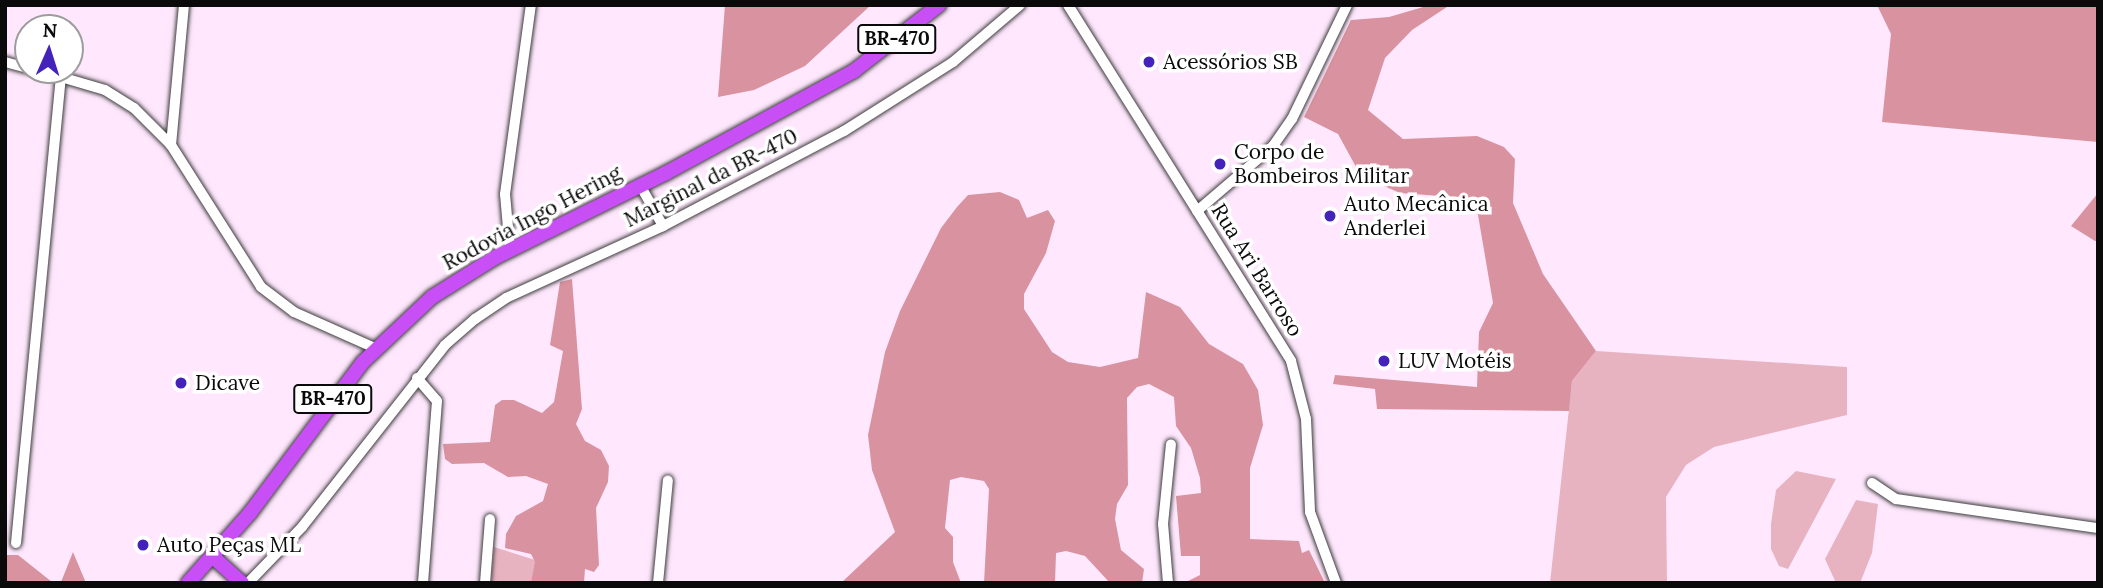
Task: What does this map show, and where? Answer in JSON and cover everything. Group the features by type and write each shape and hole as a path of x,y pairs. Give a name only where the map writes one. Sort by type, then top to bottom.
{"highway":[{"name":"Rodovia Ingo Hering","path":"188,583 376,348 432,297 510,250 640,186 854,71 939,5"},
{"path":"212,556 242,583"}],"street":[{"path":"171,145 184,5"},
{"path":"510,250 505,194 531,5"},
{"name":"Marginal da BR-470","path":"248,583 302,527 445,345 506,298 663,226 844,131 953,62 1020,5"},
{"name":"Rua Ari Barroso","path":"1068,5 1291,361 1306,419 1310,512 1336,583"},
{"path":"1197,211 1273,146 1292,119 1347,5"},
{"path":"16,544 60,84"},
{"path":"84,84 114,94 153,124 171,145 261,287 294,312 376,348"},
{"path":"640,186 663,226"},
{"path":"417,378 438,401 423,583"},
{"path":"1168,583 1163,524 1171,444"},
{"path":"658,583 668,480"},
{"path":"1872,483 1896,499 2098,528"},
{"path":"485,583 490,519"}],"shaded area":[{"path":"725,5 871,5 805,66 754,90 718,97"},
{"path":"1430,5 1450,5 1412,30 1385,58 1368,110 1403,139 1477,136 1504,147 1515,159 1513,203 1543,274 1596,351 1572,381 1569,411 1377,409 1375,389 1333,384 1335,375 1477,387 1479,332 1493,303 1477,209 1467,198 1400,193 1361,176 1338,134 1304,117 1351,20 1389,17"},
{"path":"1877,5 2098,5 2098,142 1882,122 1891,34"},
{"path":"1000,192 1019,200 1027,218 1048,210 1055,221 1046,253 1024,294 1024,309 1052,352 1068,362 1100,367 1138,358 1146,292 1180,307 1209,344 1243,364 1258,390 1263,425 1250,468 1250,539 1299,541 1302,553 1309,550 1325,583 1184,583 1200,575 1200,556 1181,556 1176,496 1201,493 1200,478 1191,448 1176,426 1174,397 1149,384 1137,387 1127,398 1128,485 1117,504 1115,519 1121,550 1144,569 1142,583 1110,583 1085,556 1066,551 1056,553 1055,583 984,583 989,489 984,481 961,477 950,480 945,528 953,537 953,562 961,583 841,583 895,532 872,470 868,435 885,352 900,311 941,228 957,207 968,195"},
{"path":"2098,193 2098,241 2095,241 2071,226"},
{"path":"572,279 582,409 576,424 585,441 601,450 609,466 608,482 596,508 599,565 594,572 585,569 584,583 531,583 535,562 531,554 505,548 506,534 516,516 543,501 548,484 526,476 508,477 484,463 452,464 445,459 443,444 490,442 495,405 502,400 514,400 542,413 554,402 563,351 550,345 560,282"},
{"path":"1596,351 1847,367 1847,415 1714,447 1686,465 1666,497 1667,583 1550,583 1572,381"},
{"path":"1796,471 1836,479 1788,569 1779,566 1771,549 1771,524 1776,490"},
{"path":"1856,500 1878,504 1872,553 1860,583 1836,583 1825,559"},
{"path":"494,547 577,573 577,583 491,583"},
{"path":"73,552 86,583 5,583 5,555 18,555 52,582 61,582"}],"place":[{"name":"Acessórios SB","path":"1149,62"},
{"name":"Corpo de Bombeiros Militar","path":"1220,164"},
{"name":"Auto Mecânica Anderlei","path":"1330,216"},
{"name":"LUV Motéis","path":"1384,361"},
{"name":"Dicave","path":"181,383"},
{"name":"Auto Peças ML","path":"143,545"}]}
